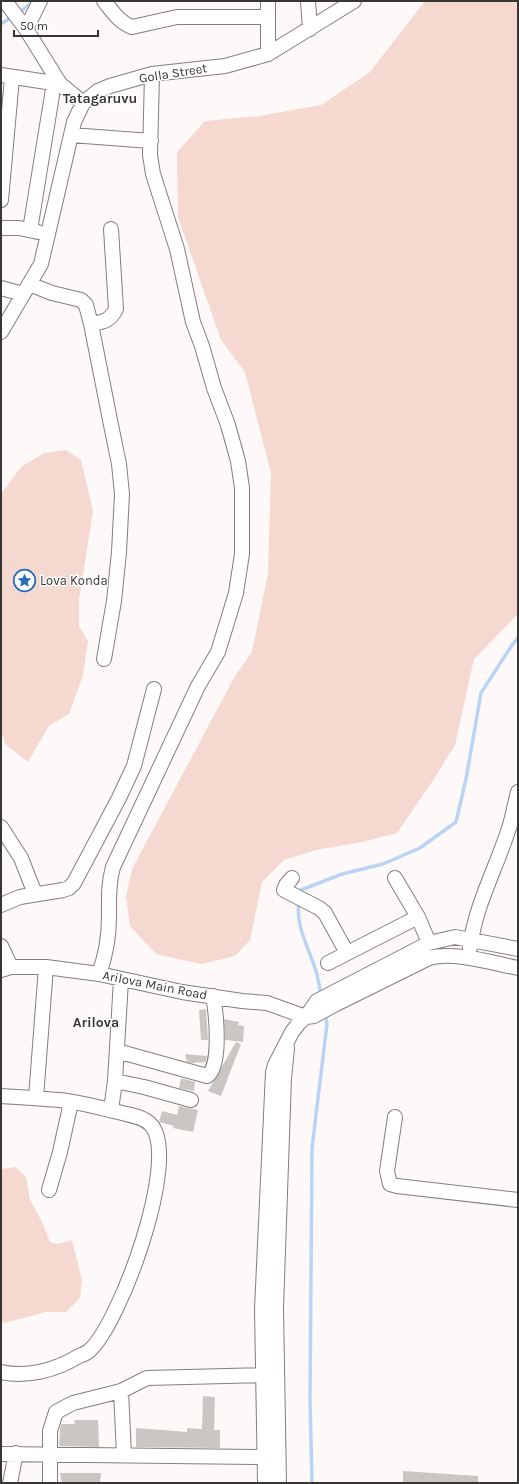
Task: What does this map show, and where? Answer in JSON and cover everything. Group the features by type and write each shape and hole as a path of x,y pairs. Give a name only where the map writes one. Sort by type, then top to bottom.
{"street":[{"path":"40,1 16,15 57,83 83,103"},
{"path":"104,1 119,20 132,27 177,17 268,17"},
{"path":"268,1 268,54"},
{"path":"308,1 310,29"},
{"name":"Golla Street","path":"1,332 41,264 74,122 83,103 98,90 152,74 225,66 268,54 354,1"},
{"path":"99,974 104,959 107,942 110,878 113,867 198,686 218,652 236,593 242,554 242,488 238,461 228,425 214,388 202,346 193,322 177,249 153,174 150,155 152,74"},
{"path":"1,200 6,77 57,83"},
{"path":"30,230 57,83"},
{"path":"71,135 151,141"},
{"path":"1,228 30,230 48,234"},
{"path":"91,324 105,321 112,317 116,309 111,229"},
{"path":"1,288 26,289 81,300 86,306 91,324 117,456 122,494 119,552 114,601 104,659"},
{"path":"1,905 35,894 69,888 74,883 134,766 154,689"},
{"path":"468,958 471,939 484,892 510,826 518,792"},
{"path":"1,827 21,858 35,894"},
{"path":"292,878 284,887 284,890 319,908 325,913 347,953"},
{"path":"395,878 418,917 429,943"},
{"path":"328,963 418,917"},
{"path":"265,1483 262,1309 273,1072 275,1064 299,1023 320,1007 429,943 455,937 471,939 518,950"},
{"path":"1,946 6,969"},
{"path":"320,1007 438,955 452,955 518,968"},
{"path":"36,1098 46,967"},
{"name":"Arilova Main Road","path":"6,969 46,967 99,974 121,980 182,992 320,1007"},
{"path":"111,1110 118,1050 121,980"},
{"path":"118,1050 207,1076 211,1074 217,1041 217,1021 213,996"},
{"path":"279,1483 276,1308 284,1078 287,1042"},
{"path":"115,1081 144,1087 191,1100"},
{"path":"1,1087 1,1101"},
{"path":"1,1096 71,1102 141,1118 151,1125 157,1135 159,1154 157,1186 145,1235 125,1288 108,1325 90,1350 67,1364 38,1373 10,1374 1,1372"},
{"path":"49,1190 60,1152 71,1102"},
{"path":"395,1117 387,1171 390,1184 518,1200"},
{"path":"50,1483 50,1431 56,1412 73,1403 121,1391 147,1378 264,1375"},
{"path":"121,1391 124,1455"},
{"path":"10,1483 16,1453"},
{"path":"1,1454 265,1456"}],"shaded area":[{"path":"425,1 518,1 518,614 474,659 455,745 397,833 362,842 316,850 284,860 262,882 250,940 235,956 201,964 156,954 130,926 126,897 132,869 235,676 252,652 268,573 271,473 245,372 221,340 178,217 177,152 205,121 259,116 321,105 370,72"},
{"path":"66,450 81,460 93,511 79,600 79,626 88,641 83,675 69,714 49,726 28,762 5,744 1,731 1,494 21,467 44,453"},
{"path":"16,1167 26,1177 30,1200 42,1222 50,1242 58,1244 72,1240 82,1280 80,1298 66,1312 46,1312 4,1323 1,1321 1,1169"}],"building":[{"path":"206,1009 208,1040 201,1040 199,1010"},
{"path":"224,1019 239,1022 238,1025 244,1026 243,1042 225,1040"},
{"path":"236,1042 241,1044 221,1096 208,1091"},
{"path":"185,1054 207,1056 206,1062 187,1062"},
{"path":"181,1078 195,1082 194,1091 179,1088"},
{"path":"179,1106 198,1110 193,1132 173,1128 174,1126 159,1122 162,1111 177,1115"},
{"path":"203,1396 215,1397 214,1430 220,1430 220,1448 136,1447 136,1428 187,1432 187,1428 202,1429"},
{"path":"74,1420 98,1420 99,1447 59,1446 61,1424 75,1424"},
{"path":"403,1471 478,1476 478,1483 403,1483"},
{"path":"60,1473 101,1473 100,1483 62,1483"}],"waterway":[{"path":"19,13 32,2"},
{"path":"1,24 13,16"},
{"path":"300,895 301,890 342,874 383,864 420,848 456,822 466,779 481,693 518,638"},
{"path":"299,902 298,910 300,927 316,971 321,995"},
{"path":"312,1483 310,1399 312,1148 327,1024 325,1013"}],"place":[{"name":"Lova Konda","path":"24,580"}],"district":[{"name":"Tatagaruvu","path":"100,98"},
{"name":"Arilova","path":"96,1022"}]}
